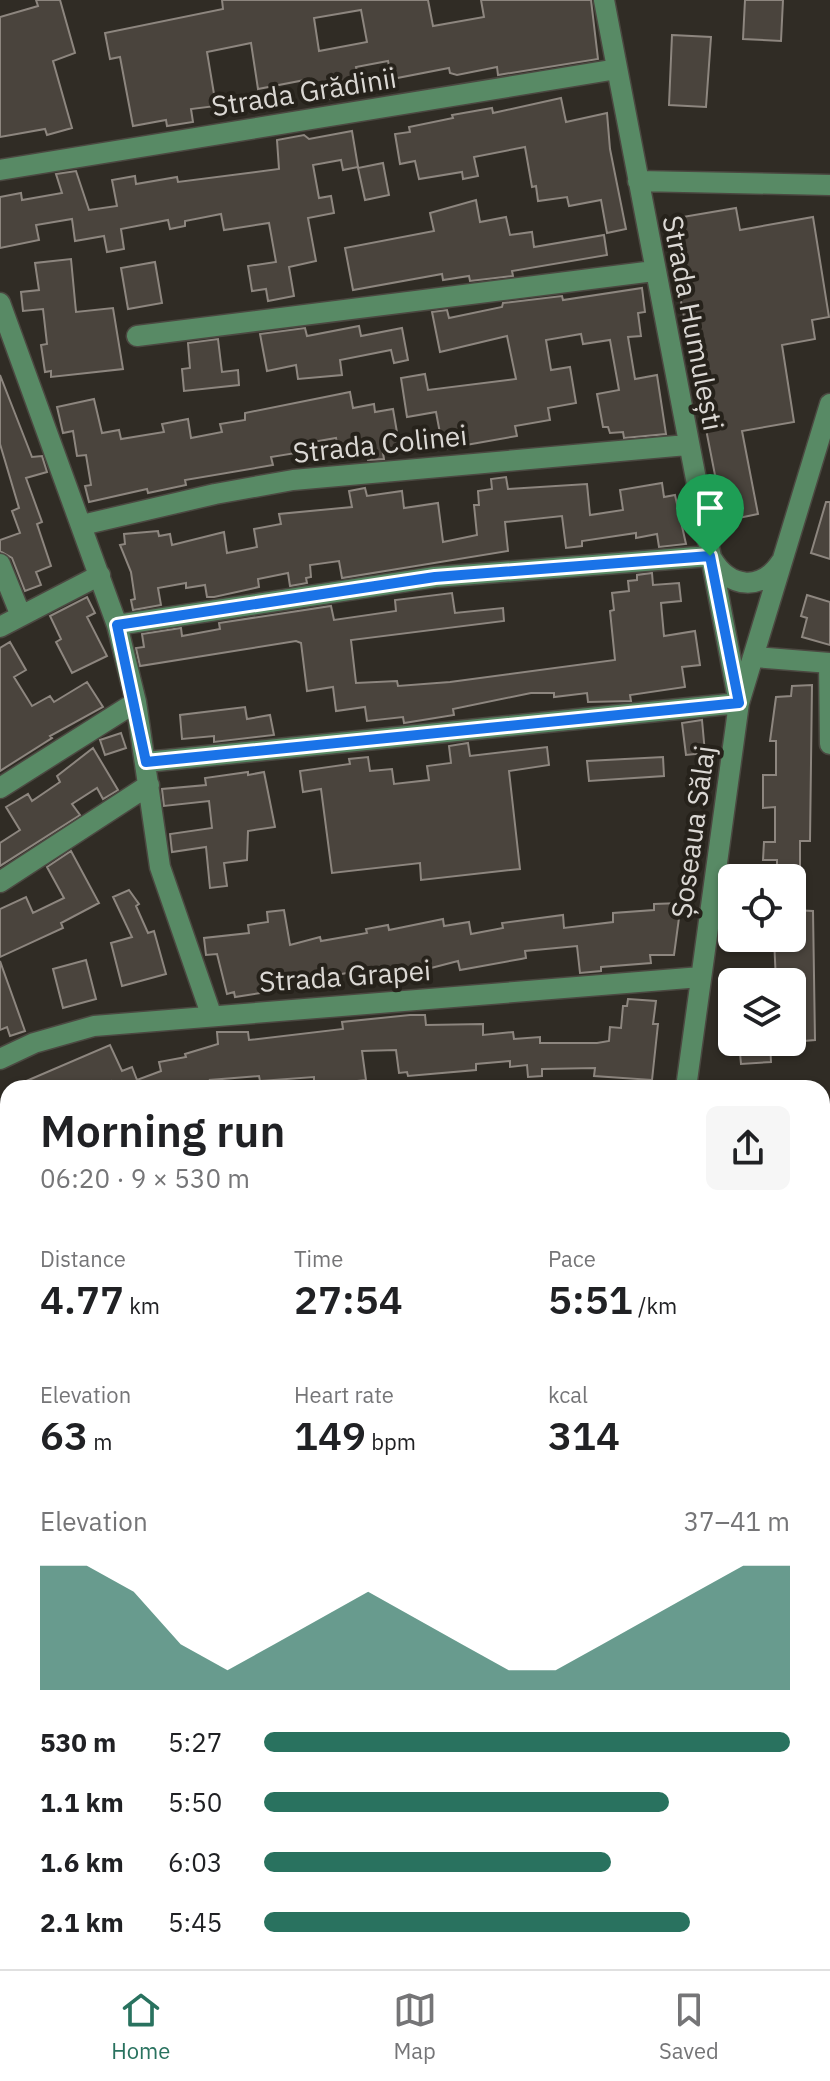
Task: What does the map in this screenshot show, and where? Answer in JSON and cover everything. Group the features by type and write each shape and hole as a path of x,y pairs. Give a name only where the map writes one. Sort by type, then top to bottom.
{"street":[{"name":"Strada Humulești","path":"604,0 687,445 739,703"},
{"name":"Strada Grădinii","path":"0,170 617,69"},
{"path":"638,181 830,185"},
{"path":"137,336 654,271"},
{"path":"0,303 117,625 136,702 163,877 211,1014"},
{"name":"Șoseaua Sălaj","path":"687,1080 739,703 830,404"},
{"name":"Strada Colinei","path":"82,525 215,494 293,480 687,445"},
{"path":"117,625 422,579 710,556 723,574 742,584 763,581 784,558"},
{"path":"0,564 21,616"},
{"path":"0,627 100,575"},
{"path":"754,657 830,663 830,744"},
{"path":"0,788 136,702"},
{"path":"146,762 739,703"},
{"path":"0,882 149,785"},
{"name":"Strada Grapei","path":"0,1059 34,1043 94,1026 211,1014 701,977"}],"building":[{"path":"36,0 60,0 75,53 53,61 72,128 47,135 45,129 0,137 0,17 38,6"},
{"path":"222,0 428,0 433,26 484,17 481,0 591,0 598,59 498,75 497,67 457,75 450,73 449,68 392,79 388,61 356,67 361,93 314,101 310,79 258,89 251,43 207,52 216,106 191,109 193,122 167,126 166,120 133,126 120,57 110,59 105,33 223,9","holes":["361,10 367,42 319,51 314,18"]},
{"path":"745,0 783,0 781,41 743,39"},
{"path":"672,35 711,37 706,107 669,105"},
{"path":"561,98 566,122 607,113 610,149 626,229 607,233 601,200 569,206 567,197 538,201 536,186 532,187 525,147 474,157 478,176 463,179 462,172 419,179 415,161 400,164 395,134 410,132 409,127 453,118 452,115 492,108 493,113"},
{"path":"352,131 358,167 343,170 341,160 313,165 319,198 331,196 334,213 308,218 316,261 289,267 294,296 268,301 266,289 252,291 248,266 276,262 269,223 224,230 221,214 185,221 185,226 170,229 168,220 121,229 124,249 107,252 104,236 75,241 72,219 36,225 39,240 0,248 0,197 21,193 22,200 62,193 56,174 76,171 89,210 117,206 112,180 135,176 136,184 177,177 178,182 279,169 277,140 304,135 309,139"},
{"path":"383,163 389,195 365,200 358,168"},
{"path":"476,200 480,222 506,217 510,235 532,232 534,247 604,235 607,255 512,271 513,276 470,281 469,276 443,280 442,274 353,290 345,248 434,231 430,213"},
{"path":"736,208 740,230 813,217 829,317 812,320 815,339 782,345 794,422 742,431 758,514 724,521 665,220"},
{"path":"71,259 76,312 113,308 123,369 51,377 51,371 45,372 41,345 47,344 43,309 23,311 21,292 39,290 35,263"},
{"path":"155,262 162,303 128,309 121,268"},
{"path":"642,288 645,312 638,313 641,336 628,337 635,379 657,375 666,434 624,438 623,432 610,433 608,427 603,427 597,394 619,390 610,340 583,344 581,334 546,340 551,370 570,367 576,403 548,408 550,420 515,426 517,436 443,449 436,412 407,417 401,378 425,374 428,390 516,379 507,336 440,352 432,312 447,310 449,318 502,307 503,303 562,296 563,300"},
{"path":"359,326 361,336 402,328 408,360 394,363 391,350 340,360 342,375 298,379 296,365 267,371 260,334 305,328 307,336"},
{"path":"218,339 222,372 238,370 239,385 184,391 182,369 190,368 188,343"},
{"path":"0,375 32,457 42,456 47,472 26,478 42,522 37,524 51,566 36,572 41,585 25,591 12,558 0,551 0,540 20,533 12,511 19,508 0,444"},
{"path":"350,392 353,408 374,404 375,412 393,409 400,450 383,453 384,459 368,460 366,450 339,455 336,438 301,444 302,452 271,457 273,465 185,480 186,485 148,493 147,489 89,502 85,486 91,485 86,455 77,456 73,431 63,433 57,407 94,399 102,433 119,430 121,439 164,432 162,424 188,419 191,438 222,432 220,424 245,420 245,413"},
{"path":"506,477 508,489 587,484 590,515 623,510 620,490 662,483 664,497 675,495 686,544 659,547 657,534 636,538 636,533 582,541 582,546 566,548 562,516 505,522 508,551 342,578 339,561 310,565 311,577 306,578 307,583 290,586 288,573 258,579 259,587 214,597 207,597 205,585 186,588 186,583 158,588 161,605 133,610 131,600 135,599 131,572 120,545 125,544 124,534 158,531 159,536 170,534 172,545 224,532 227,553 257,547 254,529 281,524 279,514 352,507 349,491 365,488 367,496 402,491 404,508 438,503 443,542 477,535 474,505 479,505 478,491 492,489 491,479"},
{"path":"826,502 830,502 830,559 811,553"},
{"path":"652,573 653,585 679,583 681,601 661,603 664,636 695,631 700,665 682,667 685,687 630,695 631,701 588,702 587,693 554,697 554,693 531,693 453,709 454,715 404,723 403,717 367,721 365,707 336,711 333,687 307,691 301,643 296,641 140,666 136,648 144,647 142,634 181,628 182,636 220,629 219,623 331,606 334,620 396,611 395,600 452,593 455,613 503,608 504,621 351,640 356,683 397,681 398,686 450,682 615,660 610,611 614,610 612,593 629,591 628,581 637,580 637,575"},
{"path":"807,595 830,602 830,645 802,637 807,618 801,616"},
{"path":"87,597 95,613 87,617 107,656 72,673 56,642 61,639 50,616"},
{"path":"10,642 26,670 14,677 32,706 50,696 54,702 87,682 103,707 50,736 52,738 0,771 0,648"},
{"path":"812,685 810,841 800,841 800,864 777,864 777,860 763,860 764,842 775,842 775,807 763,808 763,775 776,775 776,741 770,741 776,697 791,696 792,686"},
{"path":"245,707 247,719 270,715 274,735 214,742 214,736 182,739 180,715"},
{"path":"702,720 705,753 686,755 682,723"},
{"path":"121,733 126,748 105,755 100,740"},
{"path":"468,743 470,756 547,747 549,765 509,771 520,869 421,880 420,863 332,873 321,789 303,792 300,771 350,764 349,759 368,757 370,771 392,769 394,784 429,780 427,766 451,763 449,746"},
{"path":"93,748 118,790 103,799 97,788 72,804 80,815 0,866 0,843 20,830 6,807 28,794 32,801 60,782 57,776"},
{"path":"663,757 664,776 589,781 587,761"},
{"path":"248,772 248,775 264,772 275,827 248,831 247,860 224,863 227,886 210,888 206,847 172,852 170,834 212,828 209,801 164,806 162,789 206,785 205,778"},
{"path":"71,851 99,903 61,923 63,928 0,957 0,909 26,897 33,913 64,898 47,867"},
{"path":"129,890 139,904 136,906 148,933 154,931 166,974 122,986 111,943 132,937 113,897"},
{"path":"681,903 674,955 650,955 651,963 601,967 601,971 580,973 577,946 525,951 526,958 460,970 458,961 404,975 402,968 360,977 358,971 320,978 299,987 235,997 234,992 227,994 217,954 206,955 204,938 249,933 248,925 268,922 267,912 284,910 290,945 320,937 321,941 367,933 366,929 388,925 389,930 443,919 444,926 469,922 471,934 503,928 502,923 563,915 564,928 613,922 613,913 654,910 654,904"},
{"path":"806,911 813,911 815,1040 806,1041 806,968 775,968 775,952 806,952"},
{"path":"86,960 96,999 63,1008 53,969"},
{"path":"0,961 25,1031 10,1036 7,1027 0,1030"},
{"path":"628,999 656,1001 653,1024 658,1024 652,1080 594,1076 595,1068 542,1069 542,1076 528,1077 527,1065 510,1067 510,1061 476,1064 476,1070 408,1076 407,1072 399,1073 396,1050 362,1051 366,1080 314,1080 314,1077 260,1080 259,1076 137,1080 161,1071 159,1062 186,1057 185,1054 218,1044 217,1032 248,1032 249,1040 343,1029 342,1022 425,1015 426,1025 483,1024 483,1035 513,1032 514,1039 540,1037 540,1043 597,1043 609,1041 610,1027 621,1028 623,1006 627,1006"},
{"path":"110,1045 122,1071 132,1067 137,1080 29,1080"},
{"path":"740,1056 771,1056 771,1062 741,1064"}],"route":[{"path":"710,556 739,703 146,762 136,702 117,625 435,577 710,556"}]}
